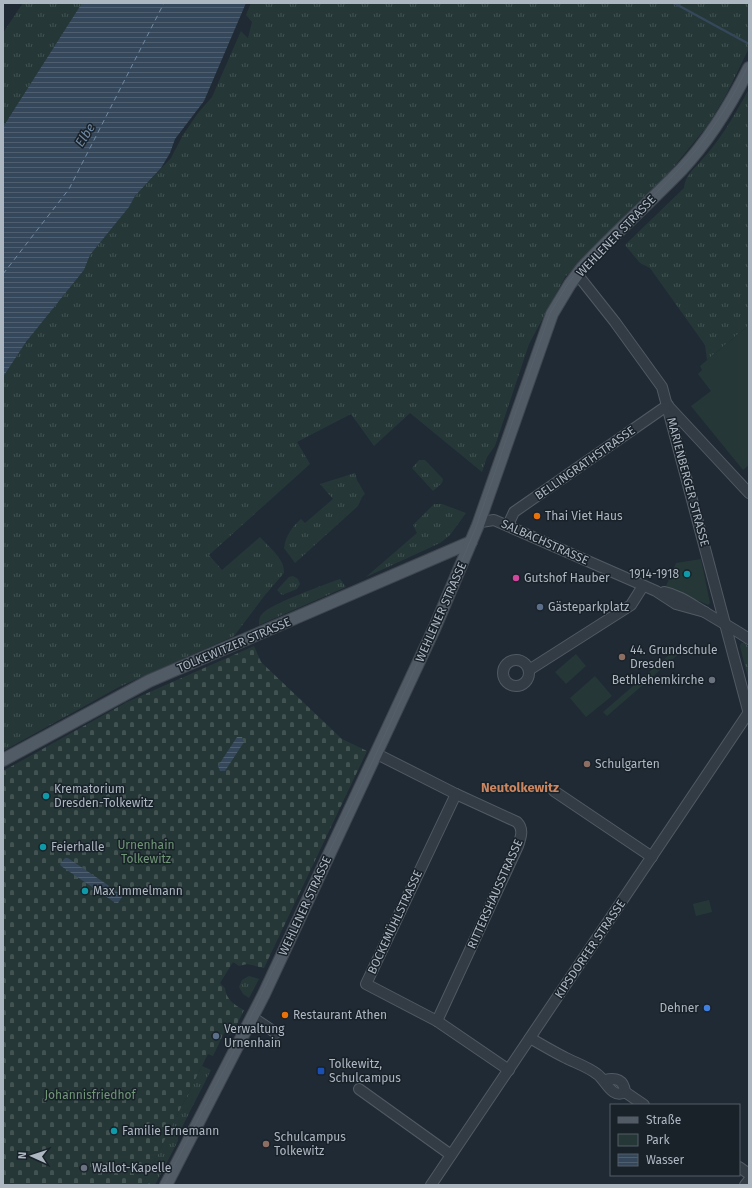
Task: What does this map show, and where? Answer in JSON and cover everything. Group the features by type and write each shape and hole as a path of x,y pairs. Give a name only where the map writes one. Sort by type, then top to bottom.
{"main road":[{"name":"WEHLENER STRASSE","path":"166,1185 252,1017 436,627 472,542 546,326 557,304 577,274 596,253 682,168 702,145 728,108 749,68"},
{"name":"TOLKEWITZER STRASSE","path":"3,760 149,681 472,542"}],"street":[{"name":"MARIENBERGER STRASSE","path":"577,274 619,327 662,387 749,713"},
{"path":"668,405 680,420 749,493"},
{"name":"BELLINGRATHSTRASSE","path":"508,525 514,512 668,405"},
{"name":"SALBACHSTRASSE","path":"478,525 481,522 494,520 643,586 677,596 725,623 749,640"},
{"path":"529,670 631,605 643,586"},
{"name":"KIPSDORFER STRASSE","path":"431,1185 749,713"},
{"name":"RITTERSHAUSSTRASSE","path":"377,754 456,794 517,822 521,826 522,834 437,1021"},
{"path":"554,791 652,858"},
{"name":"BOCKEMÜHLSTRASSE","path":"456,794 366,984 437,1021 509,1070"},
{"path":"252,1017 276,1033"},
{"path":"530,1038 595,1072 605,1080 618,1080 622,1082 625,1092 643,1104"},
{"path":"359,1089 451,1155"},
{"path":"740,1168 749,1174"},
{"path":"745,1185 749,1180"}],"green space":[{"path":"23,3 82,3 3,127 3,33"},
{"path":"251,3 749,3 749,48 726,95 708,125 667,175 565,277 529,344 495,446 487,457 482,472 410,413 374,446 351,414 297,442 310,464 209,555 222,570 260,537 276,554 284,568 284,573 265,595 234,636 119,687 3,751 3,377 26,342 84,270 90,255 129,207 135,196 171,158 183,135 198,113 212,97 241,31 248,38 252,22 246,15"},
{"path":"749,89 749,325 707,360 705,345 650,268 640,263 625,245 684,188 688,177 721,136"},
{"path":"749,325 749,465 743,470 691,406 711,391 698,374 702,370 700,366"},
{"path":"419,460 425,460 443,479 442,483 433,491 412,468"},
{"path":"355,473 357,480 365,494 358,506 295,563 284,548 286,539 290,532 301,519 305,523 333,499 320,484"},
{"path":"434,504 442,504 466,513 450,535 440,543 366,577 417,533 413,525"},
{"path":"701,559 710,603 708,605 666,586 676,563"},
{"path":"293,576 298,579 300,584 297,589 282,595 277,590 289,577"},
{"path":"340,579 346,587 259,625 260,616 267,610 299,595"},
{"path":"741,643 744,643 749,647 749,682 740,646"},
{"name":"Urnenhain Tolkewitz","path":"254,646 261,662 342,739 367,751 264,968 247,964 239,966 233,962 220,983 225,988 231,1001 244,1010 233,1032 229,1035 224,1033 213,1056 208,1054 142,1185 3,1185 3,771 127,702"},
{"path":"677,648 681,652 607,716 603,712"},
{"path":"576,654 586,666 566,684 555,672"},
{"path":"595,676 612,696 586,717 570,698"},
{"path":"709,900 712,912 696,916 693,904"},
{"path":"249,976 259,979 249,998 243,994 239,987 242,980"},
{"path":"202,1066 211,1070 178,1135 178,1141 155,1185 142,1185"}],"water":[{"name":"Elbe","path":"82,3 246,3 204,101 175,139 170,153 161,168 135,196 129,207 90,255 84,270 26,342 3,377 3,127"},
{"path":"237,737 242,737 244,742 225,771 220,771 218,766"},
{"path":"65,858 68,858 121,894 122,897 118,903 114,902 61,866 60,864"}],"waterway":[{"path":"674,3 749,44"}],"ferry route":[{"path":"3,274 69,189 164,3"}],"tram line":[{"path":"164,1185 241,1037 376,754 437,620 476,527 550,313 568,283 581,267 669,180 701,143 727,105 749,63"}],"place":[{"name":"Thai Viet Haus","path":"537,516"},
{"name":"1914-1918","path":"687,574"},
{"name":"Gutshof Hauber","path":"516,578"},
{"name":"Gästeparkplatz","path":"540,607"},
{"name":"44. Grundschule Dresden","path":"622,657"},
{"name":"Bethlehemkirche","path":"712,680"},
{"name":"Schulgarten","path":"587,764"},
{"name":"Krematorium Dresden-Tolkewitz","path":"46,796"},
{"name":"Feierhalle","path":"43,847"},
{"name":"Max Immelmann","path":"85,891"},
{"name":"Dehner","path":"707,1008"},
{"name":"Restaurant Athen","path":"285,1015"},
{"name":"Verwaltung Urnenhain","path":"216,1036"},
{"name":"Tolkewitz, Schulcampus","path":"321,1071"},
{"name":"Familie Ernemann","path":"114,1131"},
{"name":"Schulcampus Tolkewitz","path":"266,1144"},
{"name":"Wallot-Kapelle","path":"84,1168"}],"district":[{"name":"Neutolkewitz","path":"520,787"}],"park label":[{"name":"Johannisfriedhof","path":"90,1095"}]}
